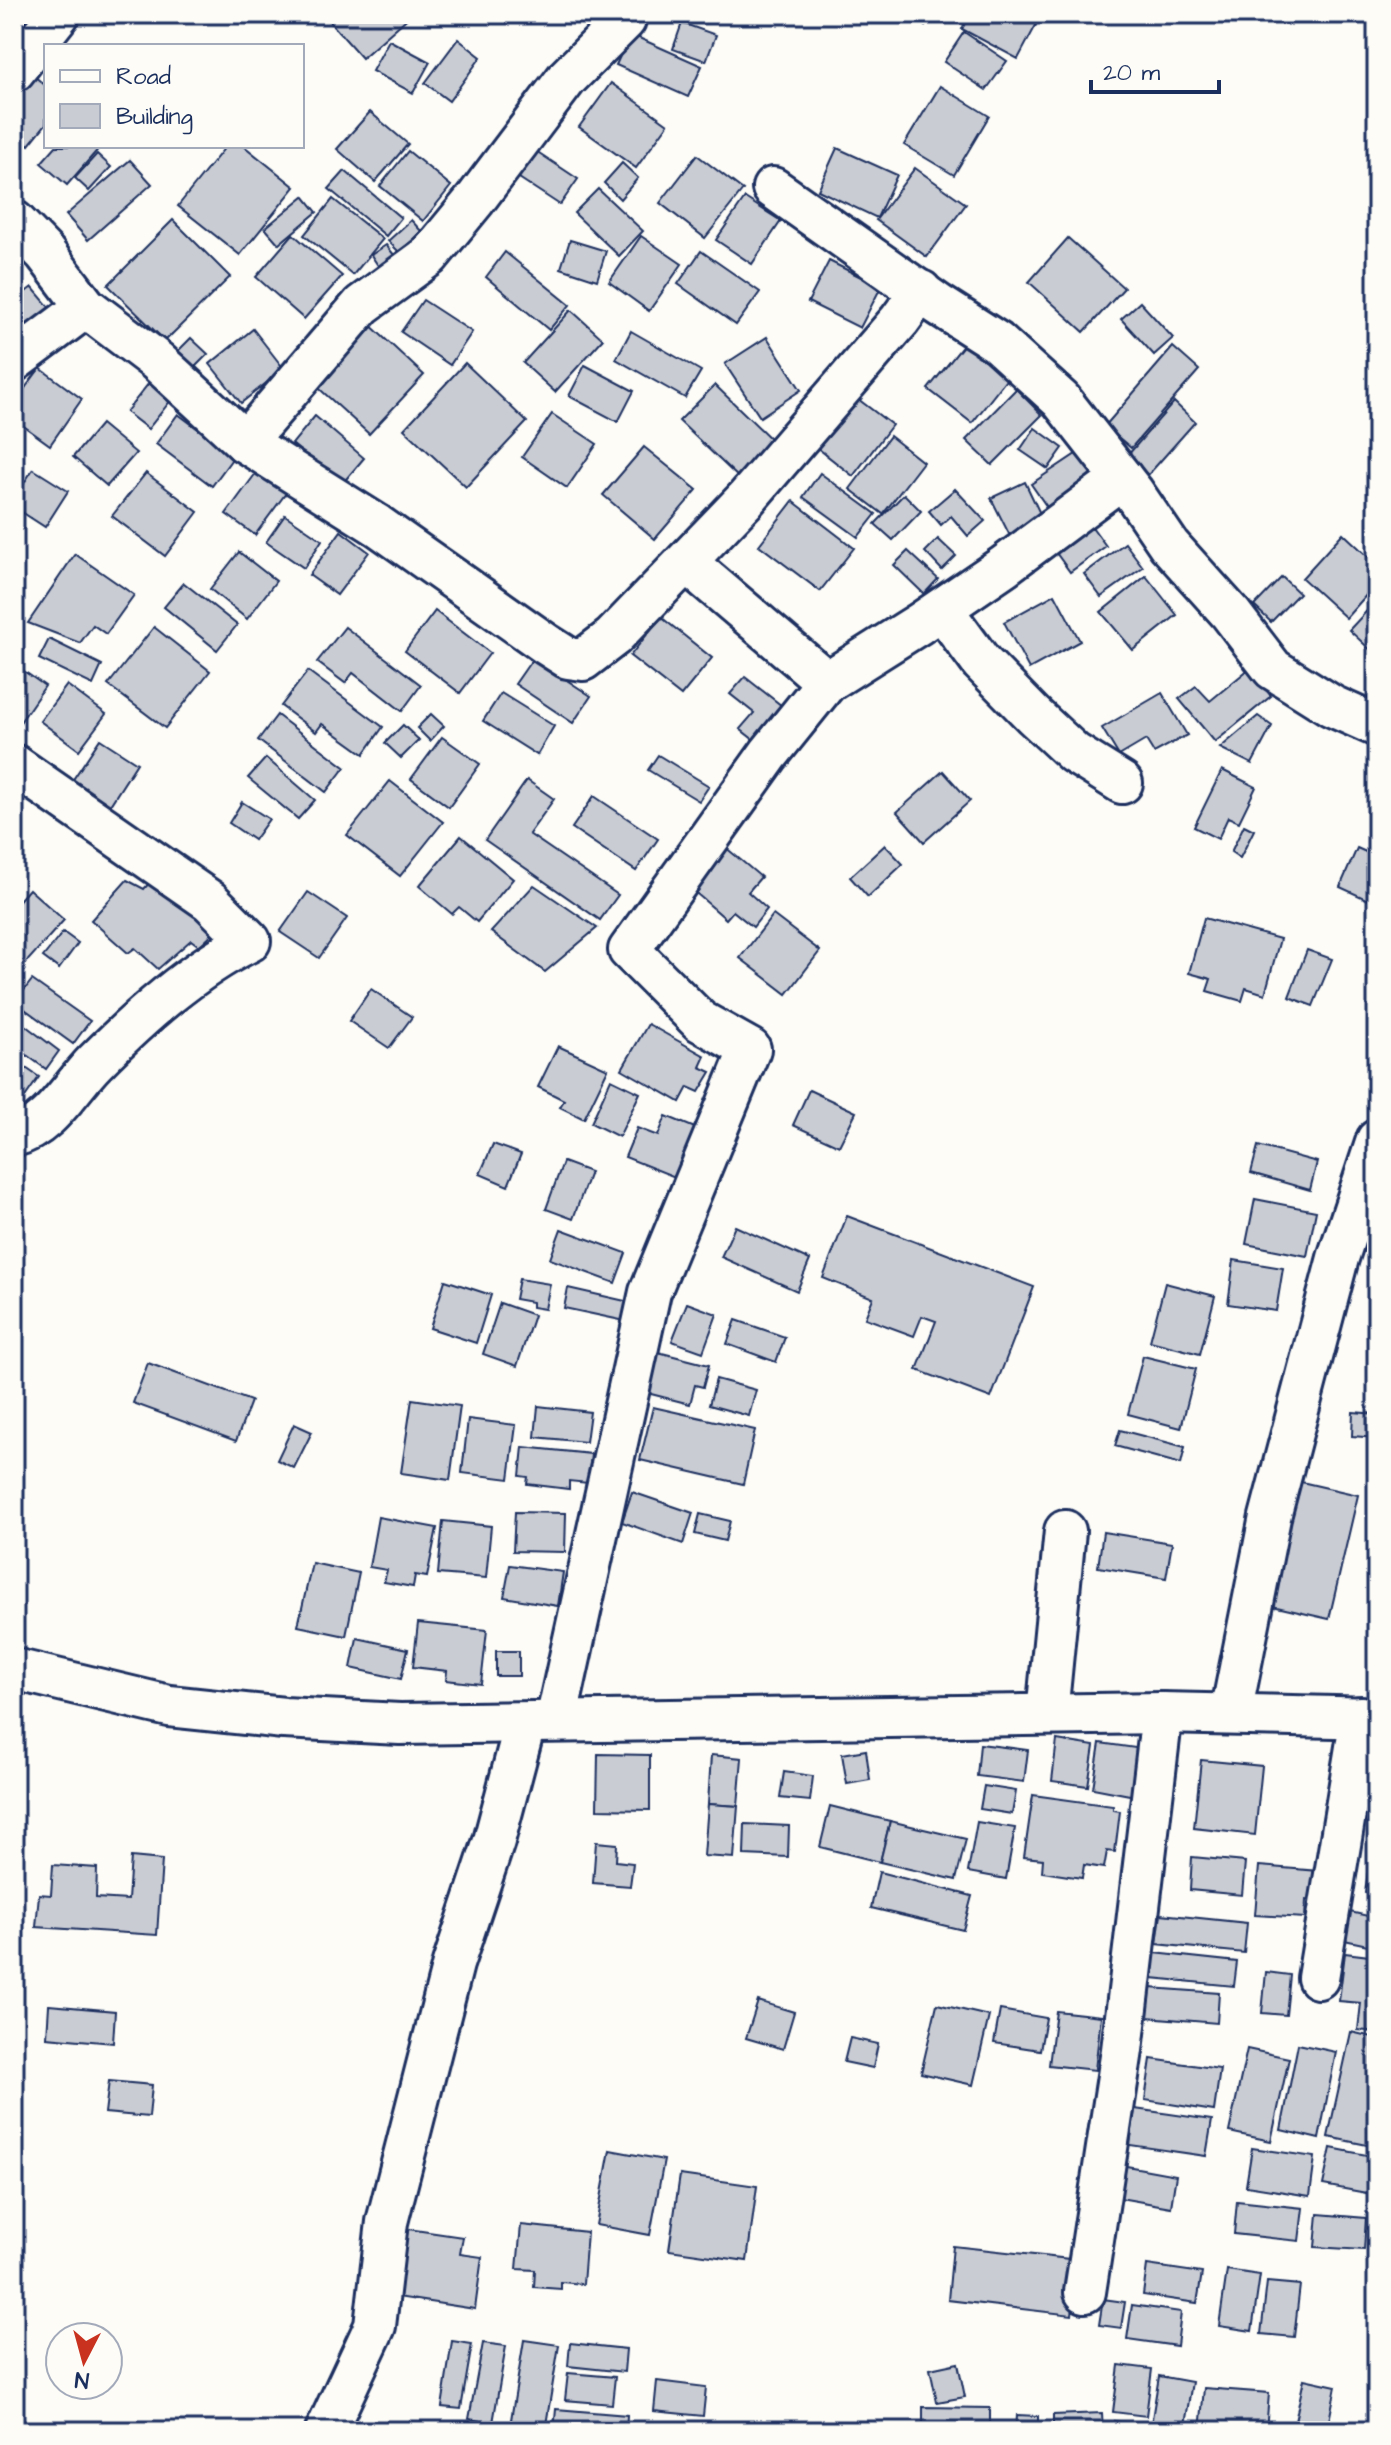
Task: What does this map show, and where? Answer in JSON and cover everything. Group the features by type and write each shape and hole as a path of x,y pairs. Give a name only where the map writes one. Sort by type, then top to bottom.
{"street":[{"path":"14,71 59,14"},
{"path":"245,442 362,305 429,256 567,78 625,20"},
{"path":"773,188 997,342 1061,400 1169,545 1231,614 1273,669 1332,706 1377,726"},
{"path":"14,221 45,253 86,307 157,361 245,442 377,525 568,658 583,660 596,651 745,500 900,320 921,291"},
{"path":"14,361 86,307"},
{"path":"326,2431 375,2326 387,2222 453,1964 494,1841 542,1722 558,1712 650,1292 750,1049 700,1021 629,950 769,754 827,682 942,609 1122,478"},
{"path":"686,562 827,682"},
{"path":"942,609 981,662 1033,715 1074,753 1122,783"},
{"path":"14,765 210,901 250,941 151,1009 93,1064 42,1121 14,1136"},
{"path":"1231,1714 1270,1517 1338,1258 1377,1140"},
{"path":"1047,1714 1065,1531"},
{"path":"14,1669 183,1707 284,1718 400,1724 1162,1713 1369,1718 1318,1978"},
{"path":"1085,2292 1122,2050 1162,1713"}],"building":[{"path":"323,14 412,14 362,58"},
{"path":"908,14 934,14 925,26"},
{"path":"970,14 1042,14 1018,59 962,29"},
{"path":"682,23 716,35 706,61 673,49"},
{"path":"964,32 1007,61 986,90 944,62"},
{"path":"630,34 702,66 688,97 616,65"},
{"path":"458,39 481,57 449,101 425,83"},
{"path":"389,40 430,62 413,93 372,71"},
{"path":"28,71 44,84 44,126 29,145 14,133 14,87"},
{"path":"611,83 668,124 636,168 579,127"},
{"path":"940,86 989,116 954,175 904,145"},
{"path":"370,112 408,144 375,182 337,149"},
{"path":"54,148 99,148 67,185 41,163"},
{"path":"224,148 246,148 295,187 240,255 178,206"},
{"path":"837,148 897,175 877,218 818,190"},
{"path":"408,151 451,186 423,221 380,186"},
{"path":"536,151 578,179 560,205 519,178"},
{"path":"97,154 111,167 89,191 75,178"},
{"path":"697,155 743,190 705,238 660,203"},
{"path":"130,160 152,184 88,240 66,215"},
{"path":"622,163 638,178 620,199 604,183"},
{"path":"915,168 966,204 927,257 876,220"},
{"path":"345,171 401,218 386,236 329,189"},
{"path":"598,189 643,231 619,256 574,213"},
{"path":"304,196 317,212 279,244 265,228"},
{"path":"745,198 781,221 752,264 716,240"},
{"path":"333,199 383,239 353,275 304,235"},
{"path":"173,220 230,277 165,341 108,285"},
{"path":"411,220 422,232 399,252 388,241"},
{"path":"293,234 342,276 304,319 256,277"},
{"path":"641,236 682,264 649,311 609,282"},
{"path":"14,238 28,257 17,264 22,272 14,278"},
{"path":"1068,238 1124,288 1084,332 1029,282"},
{"path":"570,240 606,251 597,280 561,268"},
{"path":"386,245 395,256 379,267 371,255"},
{"path":"701,251 760,292 736,325 678,284"},
{"path":"505,252 570,305 549,330 486,277"},
{"path":"829,261 881,287 860,328 808,302"},
{"path":"32,287 50,308 20,332 14,324 14,301"},
{"path":"423,300 472,332 450,365 401,332"},
{"path":"1140,302 1173,338 1154,355 1121,319"},
{"path":"571,310 603,339 555,392 523,363"},
{"path":"367,322 424,375 369,434 312,382"},
{"path":"253,329 284,369 241,403 210,364"},
{"path":"631,331 701,371 685,398 616,359"},
{"path":"767,337 801,390 760,417 725,364"},
{"path":"191,338 208,354 194,368 177,352"},
{"path":"965,343 1009,376 972,423 928,389"},
{"path":"1173,347 1199,370 1131,448 1105,426"},
{"path":"465,363 527,422 466,487 404,429"},
{"path":"585,365 634,391 618,422 569,396"},
{"path":"40,368 82,399 50,445 14,419 14,403"},
{"path":"149,383 171,400 148,429 126,412"},
{"path":"715,385 775,443 740,479 679,421"},
{"path":"1016,389 1042,415 992,465 966,440"},
{"path":"854,396 892,425 853,476 815,446"},
{"path":"1174,402 1195,422 1148,475 1127,456"},
{"path":"178,414 234,456 212,486 156,444"},
{"path":"552,414 597,444 567,488 522,457"},
{"path":"315,416 364,458 341,485 292,444"},
{"path":"101,424 136,453 107,486 73,457"},
{"path":"1035,428 1063,448 1048,469 1020,450"},
{"path":"890,436 923,462 883,514 850,489"},
{"path":"644,447 697,490 655,539 603,495"},
{"path":"1079,452 1094,475 1047,507 1031,484"},
{"path":"33,469 68,491 45,527 14,507 14,499"},
{"path":"146,473 198,512 165,556 112,516"},
{"path":"256,473 286,493 255,535 226,514"},
{"path":"820,473 876,514 858,537 803,497"},
{"path":"1025,482 1043,520 1010,536 991,498"},
{"path":"955,489 985,521 968,536 951,516 941,525 929,511"},
{"path":"904,494 921,511 893,540 875,524"},
{"path":"793,501 854,548 820,591 759,545"},
{"path":"285,515 322,540 304,568 266,542"},
{"path":"1087,520 1106,546 1070,572 1051,546"},
{"path":"341,531 369,552 337,595 309,575"},
{"path":"1343,533 1377,565 1377,583 1346,618 1302,578"},
{"path":"938,539 956,556 942,570 925,552"},
{"path":"1125,543 1143,567 1101,597 1084,574"},
{"path":"908,551 938,579 924,594 894,565"},
{"path":"239,552 276,581 247,619 210,589"},
{"path":"75,554 134,595 106,634 93,625 80,643 28,623"},
{"path":"1146,576 1177,615 1133,650 1101,612"},
{"path":"1282,577 1299,593 1271,622 1254,606"},
{"path":"184,583 237,625 217,650 164,607"},
{"path":"1055,594 1080,641 1029,669 1004,622"},
{"path":"1377,600 1377,656 1349,630"},
{"path":"435,611 490,653 460,693 405,651"},
{"path":"661,617 712,658 681,696 630,656"},
{"path":"154,627 210,671 165,728 108,685"},
{"path":"345,627 421,685 402,711 353,673 345,683 317,662"},
{"path":"49,639 102,665 93,685 39,659"},
{"path":"533,658 591,696 573,723 515,684"},
{"path":"18,667 45,686 14,731 14,672"},
{"path":"1249,669 1271,696 1215,742 1179,699 1196,686 1210,701"},
{"path":"308,671 383,727 364,754 322,724 316,732 281,706"},
{"path":"745,677 782,706 754,740 740,729 754,713 730,694"},
{"path":"67,685 106,714 79,750 40,721"},
{"path":"501,693 554,726 537,755 483,721"},
{"path":"1162,693 1187,735 1154,753 1146,740 1119,756 1102,728"},
{"path":"431,714 444,726 430,741 417,728"},
{"path":"277,715 345,767 326,792 258,740"},
{"path":"1258,716 1272,726 1252,764 1220,748"},
{"path":"403,725 419,740 401,758 385,743"},
{"path":"442,737 480,764 449,807 411,779"},
{"path":"100,739 137,763 110,805 72,781"},
{"path":"658,755 709,786 699,801 648,770"},
{"path":"266,758 315,800 298,819 248,778"},
{"path":"1222,770 1256,787 1239,822 1228,817 1218,839 1194,827"},
{"path":"943,771 970,801 924,842 897,812"},
{"path":"527,780 554,799 529,834 618,895 600,920 485,840"},
{"path":"390,781 443,822 400,876 347,835"},
{"path":"594,796 658,839 636,871 572,828"},
{"path":"242,802 269,819 254,840 229,823"},
{"path":"1244,825 1254,830 1240,858 1231,852"},
{"path":"461,836 513,879 477,922 459,907 452,914 419,886"},
{"path":"885,845 903,864 868,897 850,877"},
{"path":"724,846 761,877 748,892 767,909 753,927 733,911 726,919 690,888"},
{"path":"1357,848 1377,857 1377,904 1340,887"},
{"path":"127,880 144,889 151,881 218,928 199,946 191,940 158,969 135,948 128,953 91,920"},
{"path":"534,885 597,928 545,972 491,932"},
{"path":"29,889 64,920 24,965 14,957 14,906"},
{"path":"308,892 347,918 319,958 280,932"},
{"path":"773,915 820,951 787,994 740,958"},
{"path":"1204,918 1280,939 1265,994 1246,988 1242,1001 1207,991 1211,979 1189,973"},
{"path":"63,932 78,943 59,969 43,957"},
{"path":"1307,950 1332,959 1313,1006 1289,997"},
{"path":"32,980 90,1021 73,1044 15,1002"},
{"path":"371,989 412,1017 389,1048 349,1021"},
{"path":"648,1024 705,1056 700,1067 711,1072 699,1092 688,1087 680,1102 622,1069"},
{"path":"26,1026 59,1051 46,1069 14,1046"},
{"path":"558,1046 608,1069 584,1119 560,1107 564,1100 538,1087"},
{"path":"14,1060 39,1077 14,1113"},
{"path":"611,1079 640,1093 619,1137 591,1123"},
{"path":"809,1090 856,1112 839,1146 793,1125"},
{"path":"666,1116 695,1128 675,1177 625,1157 637,1128 658,1136"},
{"path":"493,1144 521,1154 508,1186 480,1174"},
{"path":"1258,1146 1317,1162 1310,1190 1251,1173"},
{"path":"563,1162 590,1172 573,1219 546,1209"},
{"path":"1255,1199 1316,1211 1307,1256 1246,1244"},
{"path":"847,1216 1034,1287 991,1398 917,1370 936,1321 922,1316 914,1336 865,1318 873,1298 823,1278"},
{"path":"735,1226 810,1260 797,1291 721,1257"},
{"path":"561,1229 626,1253 615,1283 550,1259"},
{"path":"1234,1260 1283,1268 1276,1311 1228,1304"},
{"path":"519,1279 550,1284 545,1309 532,1307 532,1302 515,1299"},
{"path":"445,1280 491,1295 476,1343 430,1328"},
{"path":"1165,1283 1215,1296 1200,1354 1150,1341"},
{"path":"568,1288 634,1303 630,1322 564,1308"},
{"path":"500,1303 534,1315 517,1366 483,1354"},
{"path":"687,1303 717,1314 703,1352 672,1341"},
{"path":"736,1320 785,1337 776,1362 727,1344"},
{"path":"658,1352 709,1365 703,1387 695,1385 690,1404 647,1393"},
{"path":"1143,1356 1196,1369 1181,1428 1128,1414"},
{"path":"148,1363 251,1401 236,1441 133,1403"},
{"path":"716,1379 756,1390 749,1416 709,1405"},
{"path":"412,1399 460,1406 450,1480 401,1473"},
{"path":"538,1406 590,1412 586,1442 535,1437"},
{"path":"653,1407 755,1430 743,1484 640,1460"},
{"path":"1353,1412 1377,1414 1377,1438 1352,1436"},
{"path":"468,1419 516,1425 509,1479 462,1473"},
{"path":"294,1424 312,1432 294,1468 277,1460"},
{"path":"1120,1430 1185,1447 1181,1464 1115,1446"},
{"path":"523,1447 591,1454 588,1483 569,1481 569,1489 527,1484 528,1477 520,1476"},
{"path":"1297,1481 1358,1495 1329,1619 1268,1605"},
{"path":"632,1492 693,1513 683,1544 622,1522"},
{"path":"515,1512 566,1513 565,1552 513,1551"},
{"path":"700,1514 730,1521 725,1541 695,1534"},
{"path":"378,1517 437,1528 427,1577 415,1575 413,1587 384,1582 387,1570 369,1567"},
{"path":"443,1521 491,1526 486,1578 438,1574"},
{"path":"1103,1532 1172,1543 1166,1578 1098,1567"},
{"path":"312,1563 359,1573 346,1636 298,1626"},
{"path":"510,1565 563,1572 558,1606 504,1597"},
{"path":"418,1623 487,1630 481,1684 446,1680 447,1671 413,1667"},
{"path":"357,1638 408,1649 401,1679 351,1668"},
{"path":"496,1651 519,1651 519,1676 496,1676"},
{"path":"1057,1740 1094,1746 1088,1786 1052,1781"},
{"path":"1100,1743 1143,1749 1135,1796 1093,1788"},
{"path":"980,1744 1028,1750 1024,1782 977,1776"},
{"path":"866,1750 870,1780 847,1784 842,1754"},
{"path":"598,1754 650,1755 650,1810 597,1809"},
{"path":"711,1755 742,1758 738,1806 708,1804"},
{"path":"1201,1760 1262,1766 1255,1835 1194,1828"},
{"path":"1373,1762 1377,1763 1377,1794 1367,1792"},
{"path":"784,1772 813,1776 810,1801 780,1798"},
{"path":"984,1786 1016,1791 1012,1814 980,1809"},
{"path":"1033,1795 1113,1806 1113,1810 1120,1811 1115,1852 1107,1851 1104,1868 1084,1865 1082,1878 1042,1872 1043,1859 1024,1857"},
{"path":"708,1804 738,1806 734,1858 704,1856"},
{"path":"830,1806 890,1821 880,1862 820,1847"},
{"path":"890,1821 966,1839 956,1880 880,1862"},
{"path":"977,1822 1015,1828 1006,1879 968,1872"},
{"path":"745,1824 789,1826 788,1857 744,1855"},
{"path":"596,1842 617,1844 616,1861 633,1863 630,1886 593,1883"},
{"path":"1371,1850 1377,1851 1377,1895 1365,1893"},
{"path":"131,1857 162,1860 157,1935 36,1927 39,1894 51,1895 53,1865 97,1868 96,1898 128,1900"},
{"path":"1192,1857 1245,1862 1242,1895 1190,1890"},
{"path":"1259,1866 1319,1871 1316,1901 1306,1900 1305,1918 1255,1915"},
{"path":"879,1872 972,1896 963,1930 871,1908"},
{"path":"1341,1910 1377,1918 1377,1947 1335,1938"},
{"path":"1161,1914 1247,1923 1244,1953 1157,1944"},
{"path":"1154,1953 1237,1962 1234,1986 1152,1978"},
{"path":"1345,1953 1377,1957 1377,2032 1358,2030 1361,2003 1339,2001"},
{"path":"1266,1972 1290,1975 1286,2015 1262,2013"},
{"path":"1150,1988 1219,1993 1217,2023 1147,2017"},
{"path":"758,2001 794,2012 783,2049 746,2038"},
{"path":"937,2004 989,2016 973,2085 921,2073"},
{"path":"49,2005 115,2011 113,2043 47,2037"},
{"path":"1000,2010 1046,2018 1040,2050 994,2043"},
{"path":"1056,2011 1101,2016 1095,2070 1049,2065"},
{"path":"1351,2032 1377,2038 1377,2147 1328,2137"},
{"path":"850,2038 878,2044 873,2068 844,2062"},
{"path":"1298,2044 1336,2052 1319,2139 1281,2130"},
{"path":"1247,2049 1289,2058 1271,2141 1229,2132"},
{"path":"1151,2059 1220,2069 1214,2111 1145,2100"},
{"path":"109,2081 152,2085 149,2117 105,2113"},
{"path":"1135,2109 1212,2120 1206,2156 1130,2145"},
{"path":"1252,2148 1315,2157 1310,2196 1246,2186"},
{"path":"1331,2148 1377,2157 1372,2194 1323,2185"},
{"path":"610,2150 664,2160 650,2235 596,2225"},
{"path":"1121,2165 1176,2175 1171,2207 1114,2197"},
{"path":"680,2175 757,2186 747,2261 669,2250"},
{"path":"1237,2201 1303,2208 1299,2241 1234,2234"},
{"path":"1318,2214 1366,2218 1364,2250 1315,2247"},
{"path":"521,2225 587,2232 583,2284 561,2282 561,2289 534,2287 535,2270 517,2269"},
{"path":"408,2229 463,2237 460,2254 482,2257 475,2309 397,2297"},
{"path":"953,2246 1078,2260 1072,2315 948,2300"},
{"path":"1147,2265 1202,2273 1197,2303 1143,2295"},
{"path":"1227,2270 1260,2275 1252,2331 1219,2326"},
{"path":"1267,2282 1300,2285 1294,2337 1261,2334"},
{"path":"1103,2299 1125,2302 1121,2328 1099,2325"},
{"path":"1132,2305 1181,2312 1177,2346 1127,2339"},
{"path":"524,2340 559,2345 545,2431 510,2426"},
{"path":"452,2341 472,2344 461,2409 442,2407"},
{"path":"483,2343 506,2346 493,2423 469,2419"},
{"path":"570,2343 626,2349 624,2372 568,2366"},
{"path":"958,2363 965,2397 937,2402 930,2369"},
{"path":"1119,2365 1152,2369 1146,2416 1113,2412"},
{"path":"568,2373 615,2377 612,2404 565,2400"},
{"path":"1159,2376 1192,2382 1184,2431 1150,2431"},
{"path":"1304,2379 1336,2386 1327,2431 1293,2431"},
{"path":"657,2381 706,2387 703,2416 654,2411"},
{"path":"1204,2388 1269,2393 1266,2431 1200,2431"},
{"path":"923,2407 990,2408 990,2431 923,2431"},
{"path":"556,2409 627,2415 626,2431 554,2431"},
{"path":"1102,2413 1103,2431 1053,2431 1053,2415"},
{"path":"1017,2415 1038,2416 1038,2431 1016,2431"},
{"path":"1114,2421 1138,2425 1138,2431 1113,2431"},
{"path":"467,2426 494,2431 466,2431"}]}
